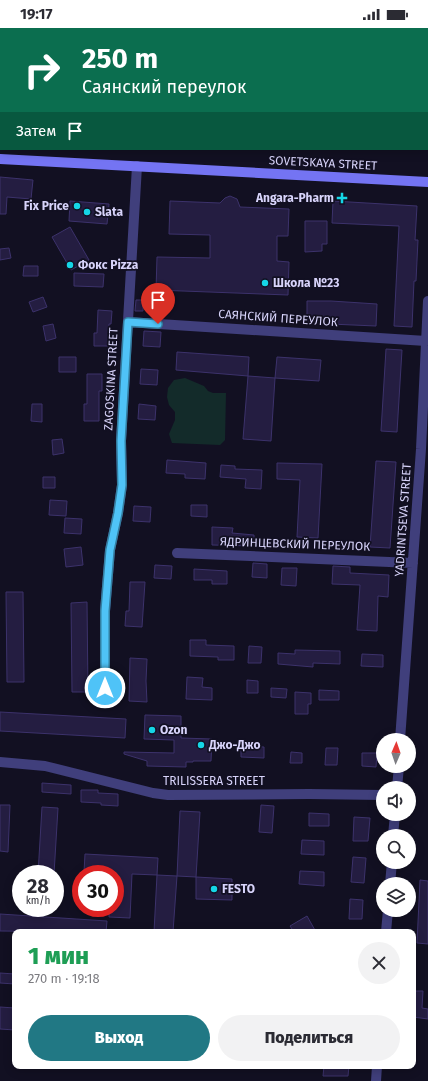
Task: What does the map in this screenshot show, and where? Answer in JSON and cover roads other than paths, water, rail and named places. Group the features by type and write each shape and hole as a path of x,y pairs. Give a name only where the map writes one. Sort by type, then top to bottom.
{"main road":[{"name":"SOVETSKAYA STREET","path":"0,159 428,182"}],"street":[{"name":"ZAGOSKINA STREET","path":"105,688 105,611 110,550 122,485 121,441 137,166"},
{"name":"YADRINTSEVA STREET","path":"400,733 421,449 428,301"},
{"name":"САЯНСКИЙ ПЕРЕУЛОК","path":"128,322 426,340"},
{"name":"ЯДРИНЦЕВСКИЙ ПЕРЕУЛОК","path":"177,553 413,562"},
{"name":"TRILISSERA STREET","path":"0,762 45,766 168,795 376,795"},
{"path":"386,929 387,917"},
{"path":"376,1081 377,1069"}],"place":[{"name":"Angara-Pharm","path":"342,198"},
{"name":"Fix Price","path":"77,206"},
{"name":"Slata","path":"87,212"},
{"name":"Фокс Pizza","path":"70,265"},
{"name":"Школа №23","path":"265,283"},
{"name":"Ozon","path":"152,730"},
{"name":"Джо-Джо","path":"201,745"},
{"name":"FESTO","path":"214,889"}]}
